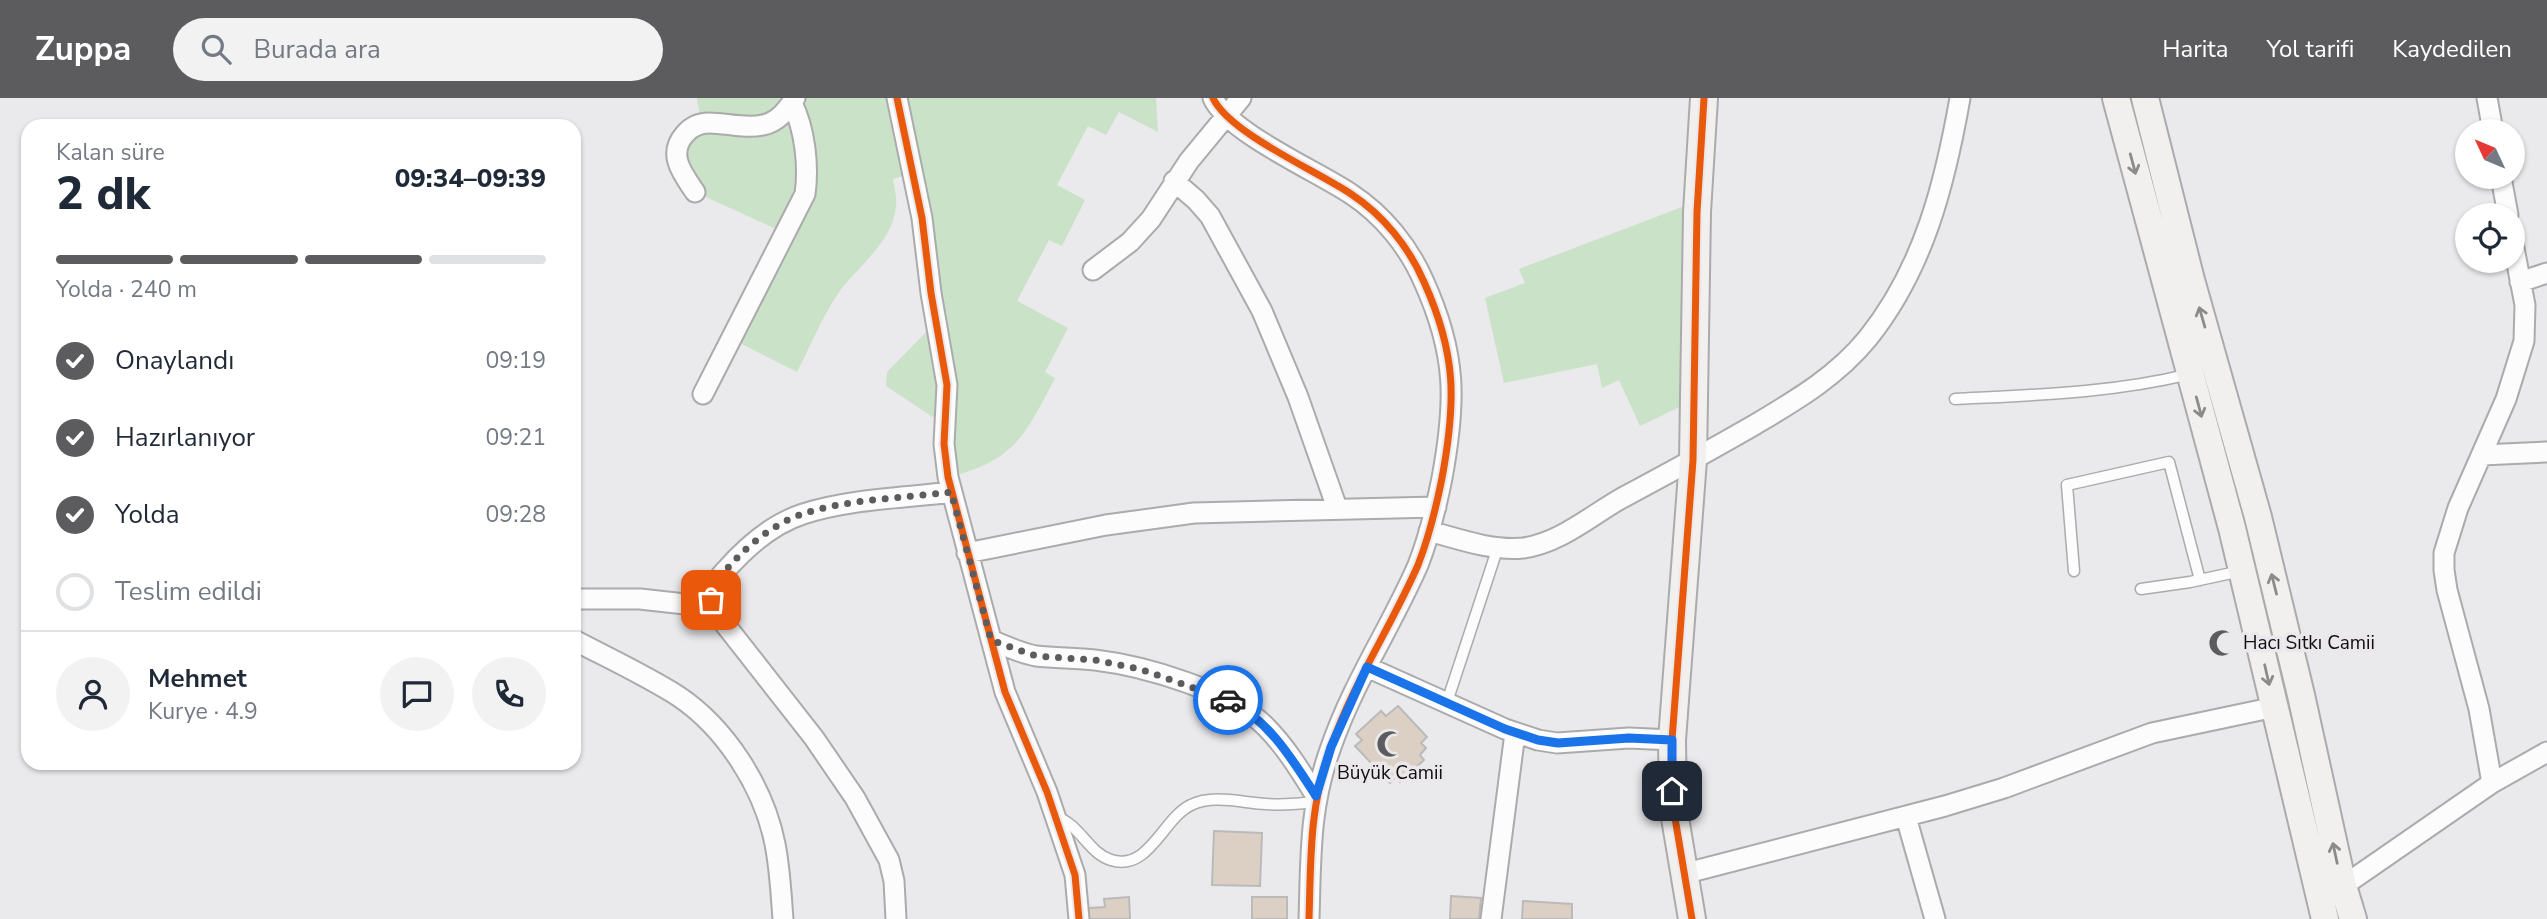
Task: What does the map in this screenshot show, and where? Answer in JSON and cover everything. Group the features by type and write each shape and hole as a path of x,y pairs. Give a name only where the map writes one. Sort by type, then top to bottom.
{"main road":[{"path":"1692,919 1673,806 1672,740 1693,460 1697,212 1704,98"},
{"path":"2116,98 2242,571 2274,707 2316,914"},
{"path":"2145,98 2258,517 2343,886 2353,919"},
{"path":"2316,914 2343,886"}],"street":[{"path":"897,98 922,218 931,293 945,369 945,461 951,492 1005,692 1032,755 1075,875 1079,919"},
{"path":"1213,98 1227,116 1273,149 1350,194 1387,224 1424,280 1447,348 1453,394 1448,443 1436,506 1418,564 1331,747 1315,799 1310,851 1309,919"},
{"path":"1093,270 1141,232 1174,181 1241,98"},
{"path":"1429,531 1499,547 1524,548 1559,536 1823,383 1869,337 1898,292 1935,212 1953,143 1961,98"},
{"path":"2487,98 2491,119"},
{"path":"695,192 680,170 676,156 677,146 692,127 711,123 765,125 778,120 794,100"},
{"path":"703,394 805,194 806,164 794,100"},
{"path":"1174,181 1210,216 1262,311 1298,397 1337,508"},
{"path":"2492,783 2479,709 2444,570 2444,552 2455,517 2506,399 2524,341 2525,305 2518,273"},
{"path":"2520,282 2547,273"},
{"path":"2482,455 2547,452"},
{"path":"895,919 894,881 889,860 855,797 814,737 747,655 712,607 711,600 715,585 726,569 746,548 784,522 802,514 835,507 951,492"},
{"path":"967,553 1152,517 1194,513 1436,506"},
{"path":"581,598 640,599 712,607"},
{"path":"991,640 1036,656 1095,660 1129,666 1223,697 1239,705 1267,727 1296,765 1315,799"},
{"path":"581,644 677,695 712,723 724,737 750,780 770,824 779,863 783,919"},
{"path":"1367,667 1515,733 1538,740 1558,743 1629,738 1672,740"},
{"path":"1683,874 1906,817 2004,788 2152,733 2274,707"},
{"path":"1491,919 1515,733"},
{"path":"2343,886 2492,783 2547,752"},
{"path":"1906,817 1935,919"}],"lane":[{"path":"1955,399 2099,390 2153,383 2190,374"},
{"path":"2074,570 2067,485 2169,462 2200,580"},
{"path":"1447,702 1499,547"},
{"path":"2141,589 2242,571"},
{"path":"1055,817 1071,824 1104,856 1122,861 1144,853 1179,814 1199,802 1221,800 1267,804 1315,799"}],"green space":[{"path":"697,98 1156,98 1158,132 1119,112 1106,135 1088,126 1057,185 1085,200 1062,246 1049,240 1017,301 1068,328 1045,372 1055,378 1026,430 1003,454 989,463 948,477 945,425 886,386 887,372 936,322 913,173 893,179 896,206 888,232 873,254 837,295 797,372 732,339 787,234 695,192 677,146 701,123"},
{"path":"1698,201 1694,400 1640,426 1619,380 1602,388 1597,364 1504,383 1485,298 1525,283 1519,269"}],"building":[{"name":"Büyük Camii","path":"1398,706 1427,737 1421,743 1426,748 1420,755 1424,760 1400,782 1396,777 1390,783 1355,746 1362,740 1356,734 1381,711 1386,716"},
{"path":"1214,831 1262,833 1260,886 1212,885"},
{"path":"1451,896 1481,898 1479,919 1450,919"},
{"path":"1129,897 1130,919 1089,919 1089,908 1105,907 1104,899"},
{"path":"1252,897 1287,897 1287,919 1252,919"},
{"path":"1523,901 1572,904 1572,919 1522,919"}],"cycle path":[{"path":"897,98 922,218 931,293 947,385 944,444 948,477 1005,692 1047,792 1075,875 1079,919"},
{"path":"1213,98 1237,125 1363,202 1394,233 1418,269 1435,308 1443,333 1451,379 1447,451 1426,544 1407,588 1350,700 1324,769 1312,832 1309,919"},
{"path":"1692,919 1673,806 1672,740 1693,460 1697,212 1704,98"}],"way so far":[{"path":"711,600 715,585 726,569 746,548 784,522 802,514 835,507 951,492 991,640 1036,656 1095,660 1140,669 1228,700"}],"place":[{"name":"Hacı Sıtkı Camii","path":"2222,643"},
{"name":"Büyük Camii","path":"1390,744"}],"route":[{"path":"1228,700 1239,705 1267,727 1316,796 1342,717 1367,667 1505,729 1538,740 1558,743 1629,738 1672,740 1672,791"}]}
